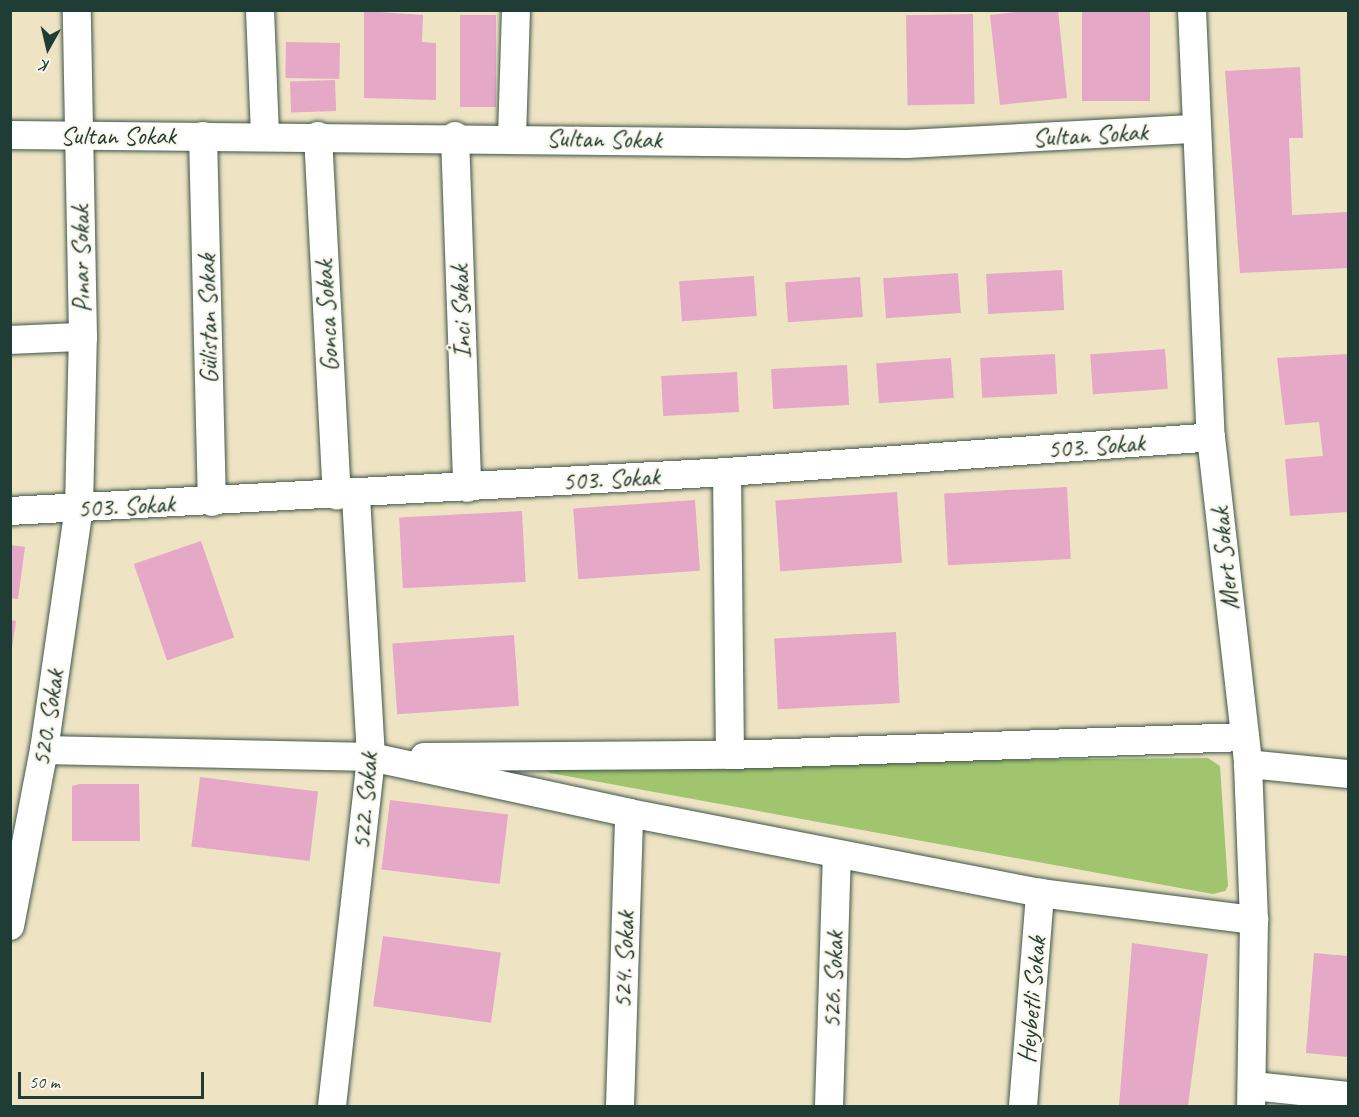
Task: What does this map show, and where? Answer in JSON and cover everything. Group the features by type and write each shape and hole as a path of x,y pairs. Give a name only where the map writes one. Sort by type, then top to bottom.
{"street":[{"name":"Pınar Sokak","path":"77,10 83,337 79,508"},
{"path":"260,10 266,136"},
{"path":"512,137 516,10"},
{"name":"Mert Sokak","path":"1192,10 1211,437 1246,750 1254,920 1252,1096"},
{"name":"Sultan Sokak","path":"10,135 455,136 907,144 1197,129"},
{"name":"Gülistan Sokak","path":"203,136 212,502"},
{"name":"Gonca Sokak","path":"318,136 347,495"},
{"name":"İnci Sokak","path":"455,136 467,488"},
{"path":"10,340 83,337"},
{"name":"503. Sokak","path":"10,511 347,495 727,472 1211,437"},
{"path":"727,472 730,755"},
{"name":"522. Sokak","path":"332,1107 371,757 347,495"},
{"name":"520. Sokak","path":"10,926 44,750 79,508"},
{"path":"44,750 371,757 1246,750 1348,774"},
{"path":"371,757 629,813 1041,893 1254,920"},
{"name":"524. Sokak","path":"620,1107 629,813"},
{"name":"526. Sokak","path":"829,1107 837,854"},
{"name":"Heybetli Sokak","path":"1023,1107 1041,893"},
{"path":"1252,1096 1348,1096"}],"green space":[{"path":"1208,758 1220,766 1228,886 1225,891 1213,894 550,773 543,768 546,763"}],"building":[{"path":"1058,10 1067,98 1000,105 990,15"},
{"path":"1082,10 1150,10 1150,101 1082,101"},
{"path":"364,11 423,15 422,42 436,43 436,100 364,98"},
{"path":"973,14 975,104 908,105 906,15"},
{"path":"460,15 496,15 496,107 460,107"},
{"path":"286,42 340,43 339,79 285,78"},
{"path":"1300,67 1303,138 1289,138 1292,215 1348,212 1348,268 1240,273 1225,71"},
{"path":"335,80 336,111 291,113 290,82"},
{"path":"1062,270 1064,310 988,314 986,274"},
{"path":"958,273 961,313 886,318 883,278"},
{"path":"754,276 757,316 682,321 679,281"},
{"path":"860,277 863,317 788,322 785,282"},
{"path":"1165,349 1168,389 1093,394 1090,354"},
{"path":"1055,354 1057,394 982,398 980,358"},
{"path":"1348,354 1348,512 1290,516 1285,459 1323,456 1319,422 1285,425 1277,358"},
{"path":"951,358 954,398 879,403 876,363"},
{"path":"847,365 849,405 773,409 771,369"},
{"path":"737,372 739,412 663,416 661,376"},
{"path":"1067,487 1071,559 948,565 944,493"},
{"path":"897,492 902,563 780,571 775,501"},
{"path":"695,500 700,571 578,579 573,509"},
{"path":"522,511 526,582 403,588 399,517"},
{"path":"201,541 234,637 167,661 134,564"},
{"path":"10,545 25,547 18,599 10,598"},
{"path":"10,620 16,621 12,648 10,647"},
{"path":"896,632 900,703 778,709 774,638"},
{"path":"514,635 519,706 397,714 392,644"},
{"path":"200,777 318,792 310,861 191,846"},
{"path":"139,784 140,841 72,841 72,786"},
{"path":"390,800 508,815 500,884 381,869"},
{"path":"383,936 501,953 491,1023 373,1006"},
{"path":"1132,943 1208,954 1188,1106 1119,1106"},
{"path":"1314,953 1348,956 1348,1057 1306,1053"}]}
